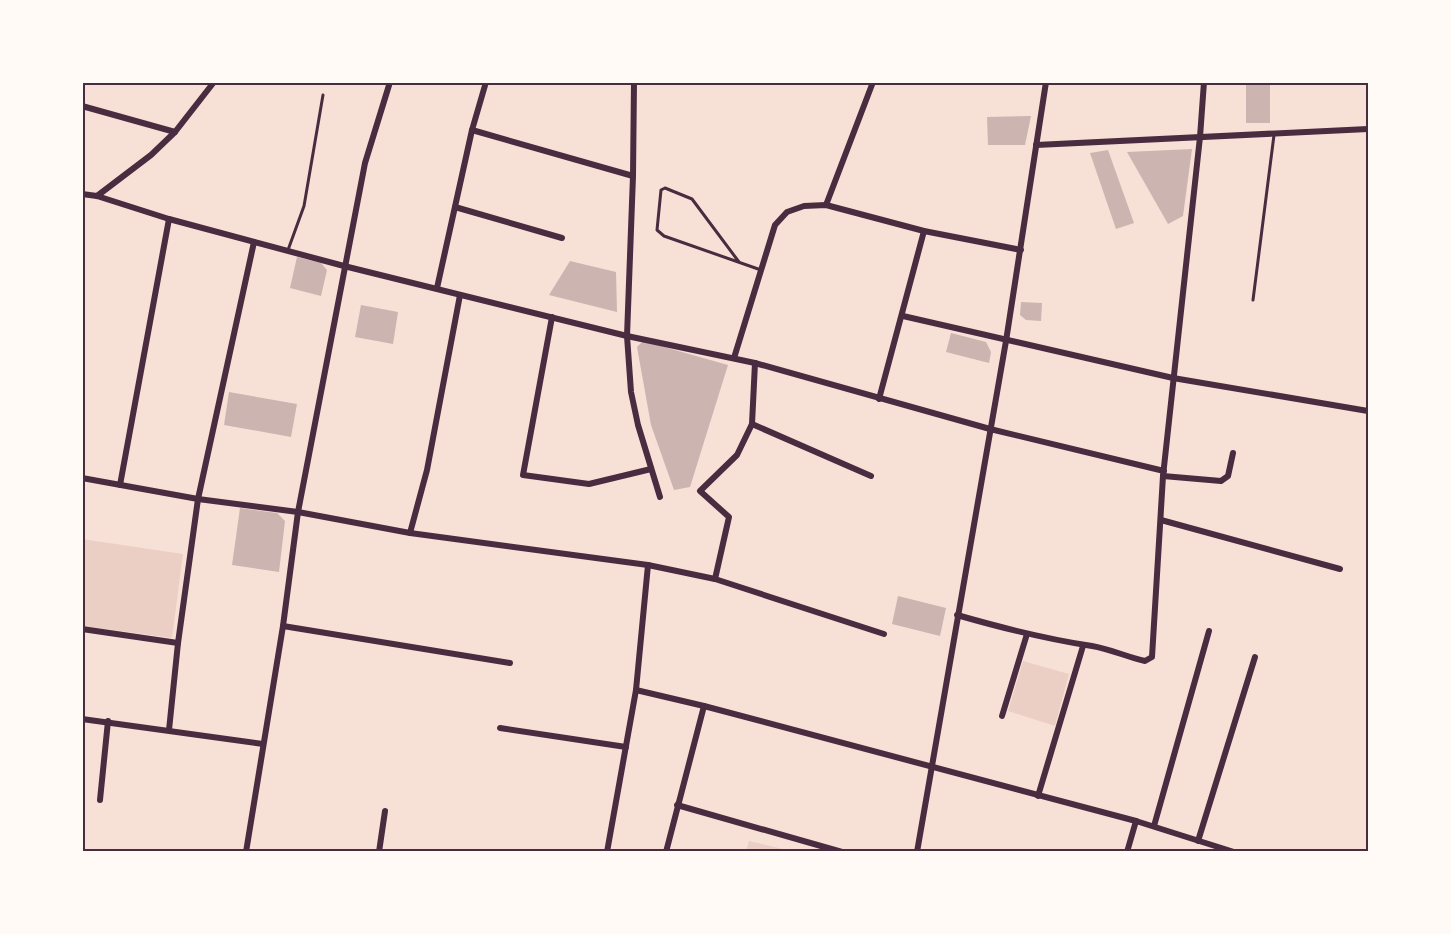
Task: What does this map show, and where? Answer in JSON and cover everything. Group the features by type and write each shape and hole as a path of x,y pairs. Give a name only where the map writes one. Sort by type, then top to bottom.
{"street":[{"path":"97,196 151,155 175,132 214,82"},
{"path":"246,852 284,626 298,512 344,266 365,163 390,82"},
{"path":"437,288 472,130 486,82"},
{"path":"634,82 627,336 631,392 638,425 660,497"},
{"path":"826,205 873,82"},
{"path":"917,852 1006,341 1046,82"},
{"path":"957,615 1027,634 1092,646 1145,661 1152,657 1164,474 1204,82"},
{"path":"82,106 175,132"},
{"path":"1036,145 1368,129"},
{"path":"472,130 633,176"},
{"path":"82,194 97,196 169,219 344,266 627,336 754,363 879,399 1164,474 1221,481 1228,476 1233,453"},
{"path":"734,358 775,225 786,212 804,206 826,205 924,231 1021,250"},
{"path":"455,207 562,238"},
{"path":"120,485 169,219"},
{"path":"879,399 924,231"},
{"path":"169,730 178,643 198,499 254,242"},
{"path":"410,533 427,470 460,295"},
{"path":"903,316 1173,378 1368,411"},
{"path":"552,317 523,476 589,484 651,469"},
{"path":"715,579 729,517 700,491 737,455 752,424 754,363"},
{"path":"752,424 871,476"},
{"path":"82,478 198,499 298,512 410,533 648,565 715,579 884,634"},
{"path":"1161,520 1340,569"},
{"path":"607,852 636,690 648,565"},
{"path":"284,626 510,663"},
{"path":"82,629 178,643"},
{"path":"1154,826 1209,631"},
{"path":"1002,716 1027,634"},
{"path":"1038,796 1083,646"},
{"path":"1198,842 1255,657"},
{"path":"636,690 1136,821 1234,852"},
{"path":"666,852 704,706"},
{"path":"82,718 263,744"},
{"path":"100,800 108,721"},
{"path":"500,728 626,747"},
{"path":"677,805 842,852"},
{"path":"379,852 385,812"},
{"path":"1127,852 1136,821"}],"lane":[{"path":"288,250 304,206 323,95"},
{"path":"1253,300 1274,134"},
{"path":"739,262 692,199 665,188 661,190 657,230 660,233 739,262 761,270"}],"shaded area":[{"path":"82,539 183,554 172,638 83,626"},
{"path":"1023,661 1069,674 1055,726 1008,711"},
{"path":"749,841 791,851 746,851"}],"building":[{"path":"1246,82 1270,82 1270,123 1246,123"},
{"path":"1031,116 1025,145 988,145 987,117"},
{"path":"1192,149 1183,216 1168,224 1127,152"},
{"path":"1108,150 1134,223 1116,229 1090,153"},
{"path":"297,257 321,263 327,270 321,296 290,288"},
{"path":"570,261 616,272 617,312 549,295"},
{"path":"1021,302 1042,303 1041,321 1026,320 1020,315"},
{"path":"361,305 398,312 393,344 355,337"},
{"path":"951,333 986,342 991,352 989,363 946,352"},
{"path":"643,341 728,365 690,487 674,490 651,425 637,347"},
{"path":"229,392 297,404 291,437 224,425"},
{"path":"240,508 277,513 285,521 279,572 232,565"},
{"path":"898,596 946,608 940,636 892,624"}]}
